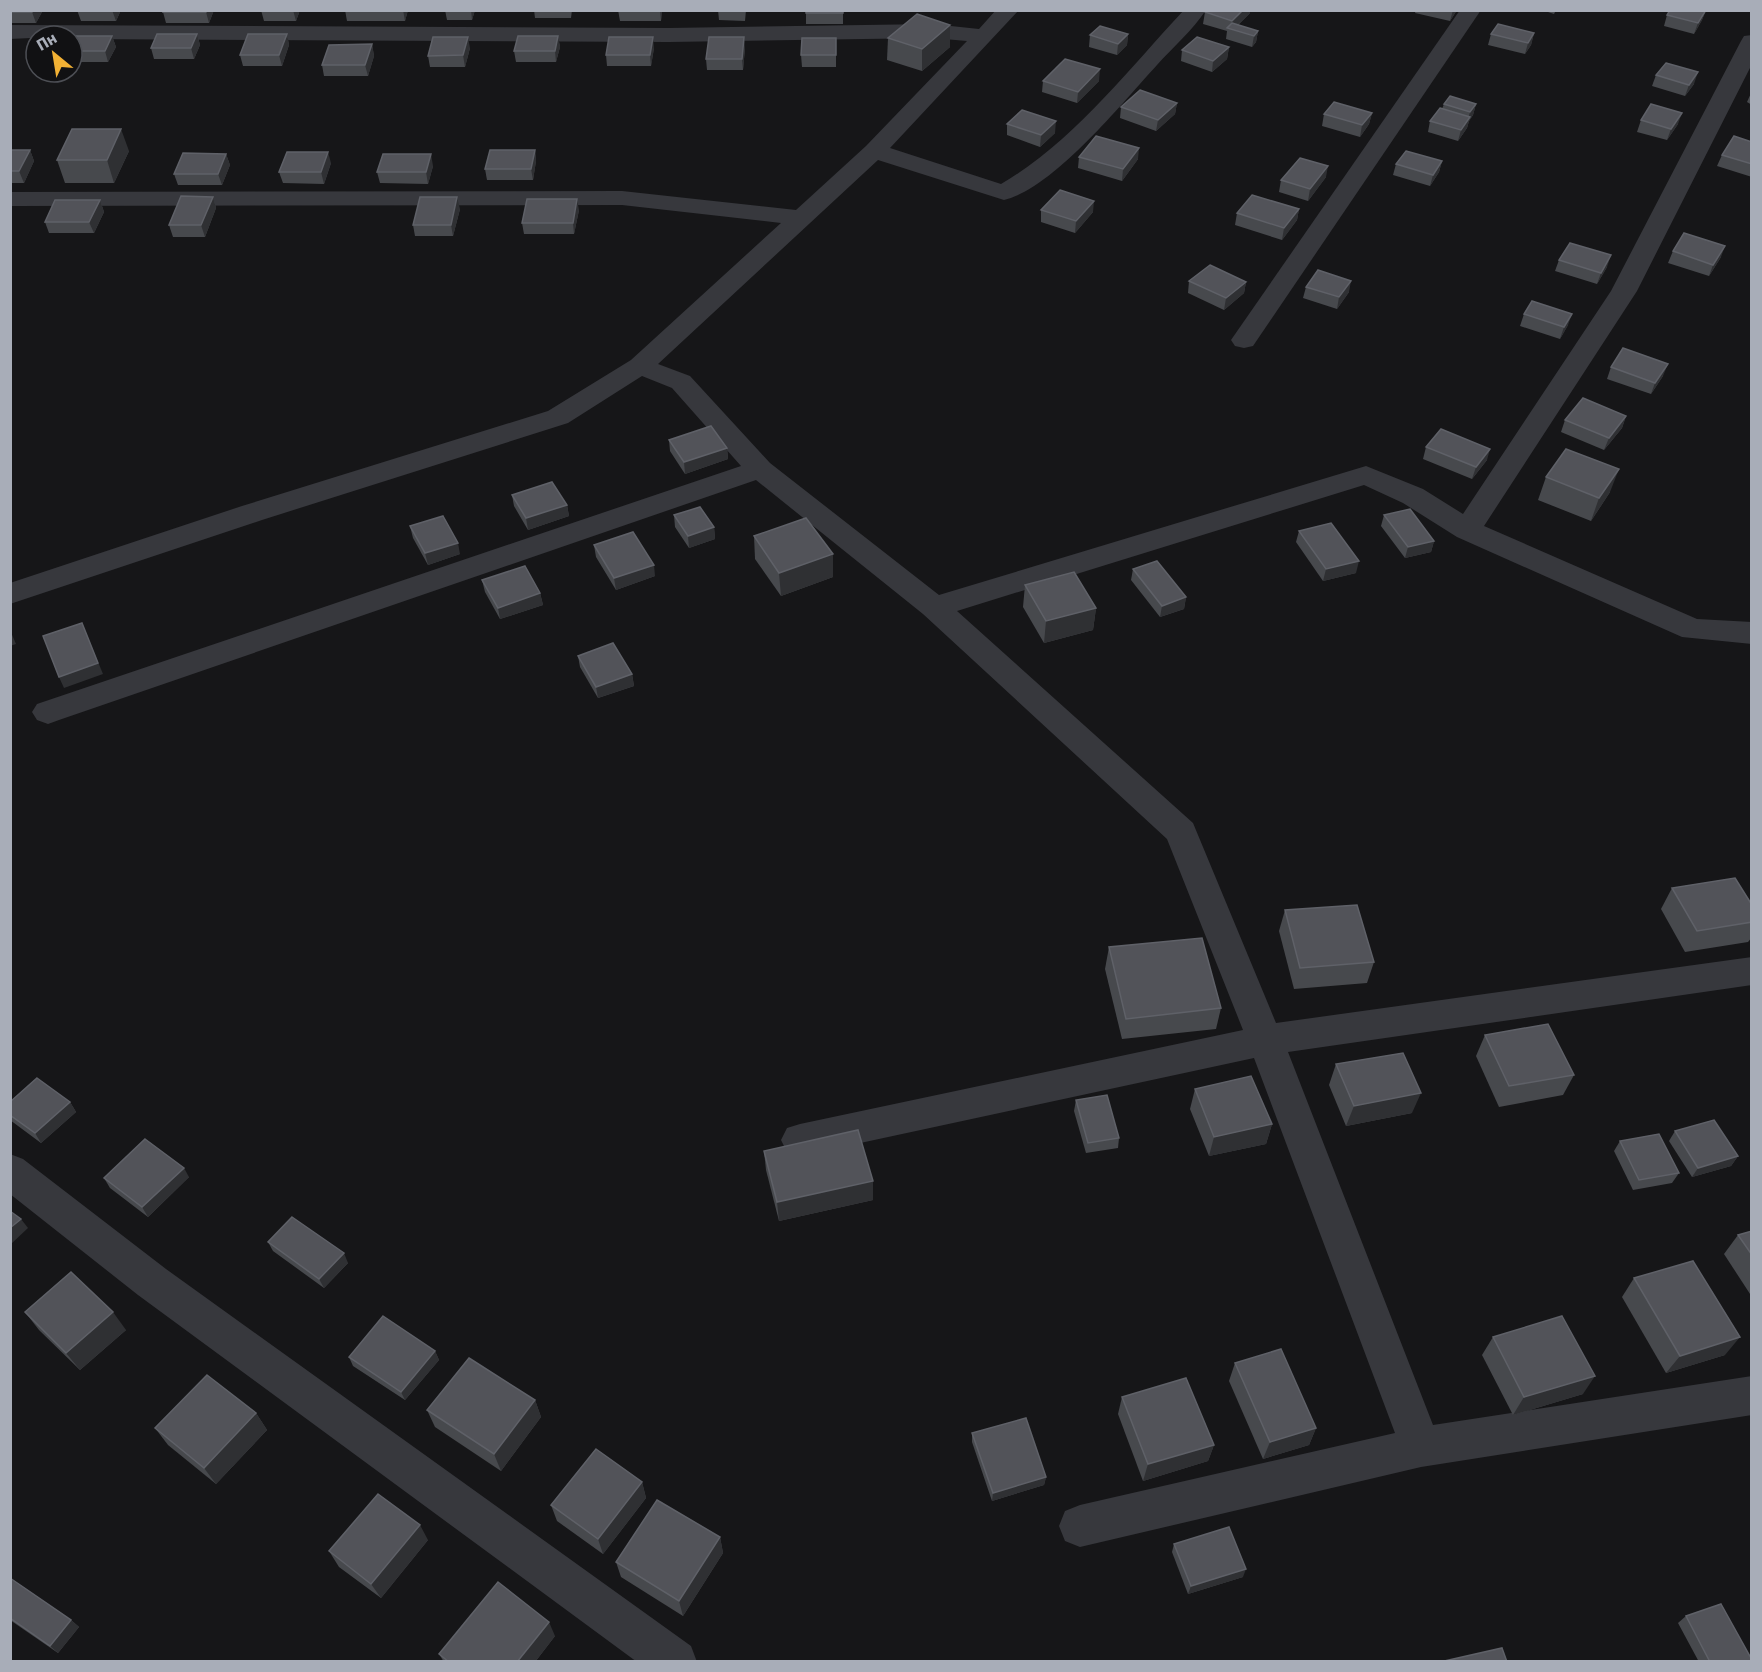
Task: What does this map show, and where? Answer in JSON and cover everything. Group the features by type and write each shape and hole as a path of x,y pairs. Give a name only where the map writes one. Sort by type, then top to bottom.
{"street":[{"path":"10,594 252,513 558,417 640,366 874,151 1009,10"},
{"path":"874,151 1004,193 1042,170 1107,106 1196,10"},
{"path":"1244,340 1471,10"},
{"path":"10,32 669,35 932,31 982,36"},
{"path":"1467,530 1624,291 1752,41"},
{"path":"10,199 622,198 802,218"},
{"path":"640,366 681,382 760,468 934,607 1181,832 1265,1040 1421,1447"},
{"path":"48,712 760,468"},
{"path":"934,607 1366,475 1413,496 1467,530 1693,629 1752,633"},
{"path":"801,1140 1265,1040 1752,971"},
{"path":"10,1171 152,1282 675,1662"},
{"path":"1080,1526 1421,1447 1752,1395"}],"building":[{"path":"10,10 33,10 32,12 10,12"},
{"path":"164,10 207,10 206,12 163,12"},
{"path":"806,10 843,10 843,13 806,13"},
{"path":"1207,10 1243,10 1232,21 1205,12"},
{"path":"1670,10 1706,10 1698,23 1667,15"},
{"path":"917,14 950,25 922,49 888,38"},
{"path":"1232,23 1258,31 1254,36 1227,28"},
{"path":"1498,24 1534,33 1528,43 1491,34"},
{"path":"1100,26 1128,34 1118,44 1090,35"},
{"path":"157,34 197,34 191,48 151,48"},
{"path":"248,34 287,34 279,55 240,55"},
{"path":"84,36 112,36 105,51 84,51"},
{"path":"518,36 558,36 555,51 514,51"},
{"path":"433,37 468,37 463,55 428,56"},
{"path":"609,37 653,37 650,55 606,55"},
{"path":"709,37 744,37 742,59 706,59"},
{"path":"1197,37 1229,47 1213,61 1182,50"},
{"path":"802,38 836,38 836,55 801,55"},
{"path":"372,44 365,65 322,65 329,45"},
{"path":"1065,59 1100,69 1078,92 1043,81"},
{"path":"1666,63 1698,72 1689,85 1656,75"},
{"path":"1140,90 1177,103 1158,120 1121,107"},
{"path":"1450,96 1476,104 1470,112 1444,104"},
{"path":"1334,102 1372,113 1362,125 1324,114"},
{"path":"1651,104 1682,113 1671,129 1641,120"},
{"path":"1440,108 1470,117 1461,130 1430,121"},
{"path":"1022,110 1056,121 1041,135 1007,124"},
{"path":"72,129 121,129 107,160 57,160"},
{"path":"1096,136 1139,148 1123,169 1079,157"},
{"path":"1734,136 1752,142 1752,164 1722,155"},
{"path":"10,150 30,150 19,171 10,171"},
{"path":"490,150 535,150 531,169 485,169"},
{"path":"1406,151 1442,161 1433,175 1396,164"},
{"path":"287,152 328,152 321,172 279,172"},
{"path":"183,153 226,154 218,174 174,174"},
{"path":"383,154 431,154 426,172 377,172"},
{"path":"1300,158 1328,166 1310,189 1281,180"},
{"path":"1060,190 1094,201 1076,221 1041,210"},
{"path":"1252,195 1299,209 1284,228 1237,213"},
{"path":"181,196 213,197 201,225 169,225"},
{"path":"420,197 457,197 451,225 413,225"},
{"path":"527,199 577,199 573,223 522,223"},
{"path":"55,200 100,200 89,222 45,222"},
{"path":"1684,233 1725,246 1713,265 1673,251"},
{"path":"1570,243 1611,255 1601,273 1559,260"},
{"path":"1210,265 1246,282 1226,298 1189,281"},
{"path":"1318,270 1351,281 1339,297 1306,287"},
{"path":"1532,301 1572,314 1564,327 1524,314"},
{"path":"1623,348 1668,364 1655,383 1611,367"},
{"path":"1583,398 1626,416 1609,438 1565,420"},
{"path":"711,426 727,448 684,462 669,440"},
{"path":"1441,429 1490,449 1476,467 1426,447"},
{"path":"1566,449 1619,469 1599,498 1546,477"},
{"path":"552,482 567,505 526,518 512,495"},
{"path":"700,507 714,527 688,536 674,515"},
{"path":"1410,509 1434,541 1408,547 1384,515"},
{"path":"443,516 458,543 425,553 410,526"},
{"path":"806,518 833,554 779,573 754,536"},
{"path":"1331,523 1359,561 1326,569 1299,531"},
{"path":"633,532 654,565 614,578 594,545"},
{"path":"1157,561 1186,597 1162,606 1133,569"},
{"path":"525,566 540,593 498,608 482,580"},
{"path":"1074,572 1096,608 1046,621 1025,585"},
{"path":"82,623 98,663 59,677 43,636"},
{"path":"613,643 632,674 596,687 578,656"},
{"path":"1735,878 1752,905 1752,922 1697,931 1672,888"},
{"path":"1357,905 1374,962 1300,968 1285,910"},
{"path":"1202,938 1221,1008 1126,1019 1109,947"},
{"path":"1548,1024 1574,1075 1509,1086 1485,1035"},
{"path":"1403,1053 1421,1093 1354,1106 1336,1064"},
{"path":"1251,1076 1272,1124 1214,1137 1195,1089"},
{"path":"37,1078 70,1102 35,1133 10,1115 10,1102"},
{"path":"1107,1095 1119,1138 1088,1143 1076,1100"},
{"path":"1714,1120 1738,1156 1698,1168 1675,1131"},
{"path":"858,1130 873,1181 777,1202 764,1151"},
{"path":"1659,1134 1679,1173 1639,1180 1620,1141"},
{"path":"145,1139 184,1168 142,1207 104,1178"},
{"path":"10,1211 21,1219 10,1228"},
{"path":"292,1217 344,1253 319,1279 268,1242"},
{"path":"1752,1231 1752,1255 1738,1235"},
{"path":"1693,1261 1740,1337 1680,1356 1634,1278"},
{"path":"71,1272 113,1312 66,1353 25,1312"},
{"path":"383,1316 435,1351 401,1392 349,1357"},
{"path":"1562,1316 1595,1376 1524,1397 1493,1337"},
{"path":"1281,1349 1316,1428 1270,1442 1235,1363"},
{"path":"469,1358 535,1400 494,1454 427,1410"},
{"path":"207,1375 256,1413 204,1468 155,1428"},
{"path":"1186,1378 1214,1445 1148,1464 1122,1397"},
{"path":"1026,1418 1046,1477 993,1493 972,1433"},
{"path":"596,1449 642,1482 598,1539 551,1505"},
{"path":"378,1494 420,1525 371,1584 329,1551"},
{"path":"657,1500 720,1537 679,1601 616,1562"},
{"path":"1229,1527 1246,1569 1191,1586 1174,1544"},
{"path":"10,1578 71,1620 50,1646 10,1618"},
{"path":"498,1582 549,1622 517,1662 449,1662 439,1654"},
{"path":"1721,1604 1752,1662 1710,1662 1686,1616"},
{"path":"1502,1648 1507,1662 1440,1662"}]}
